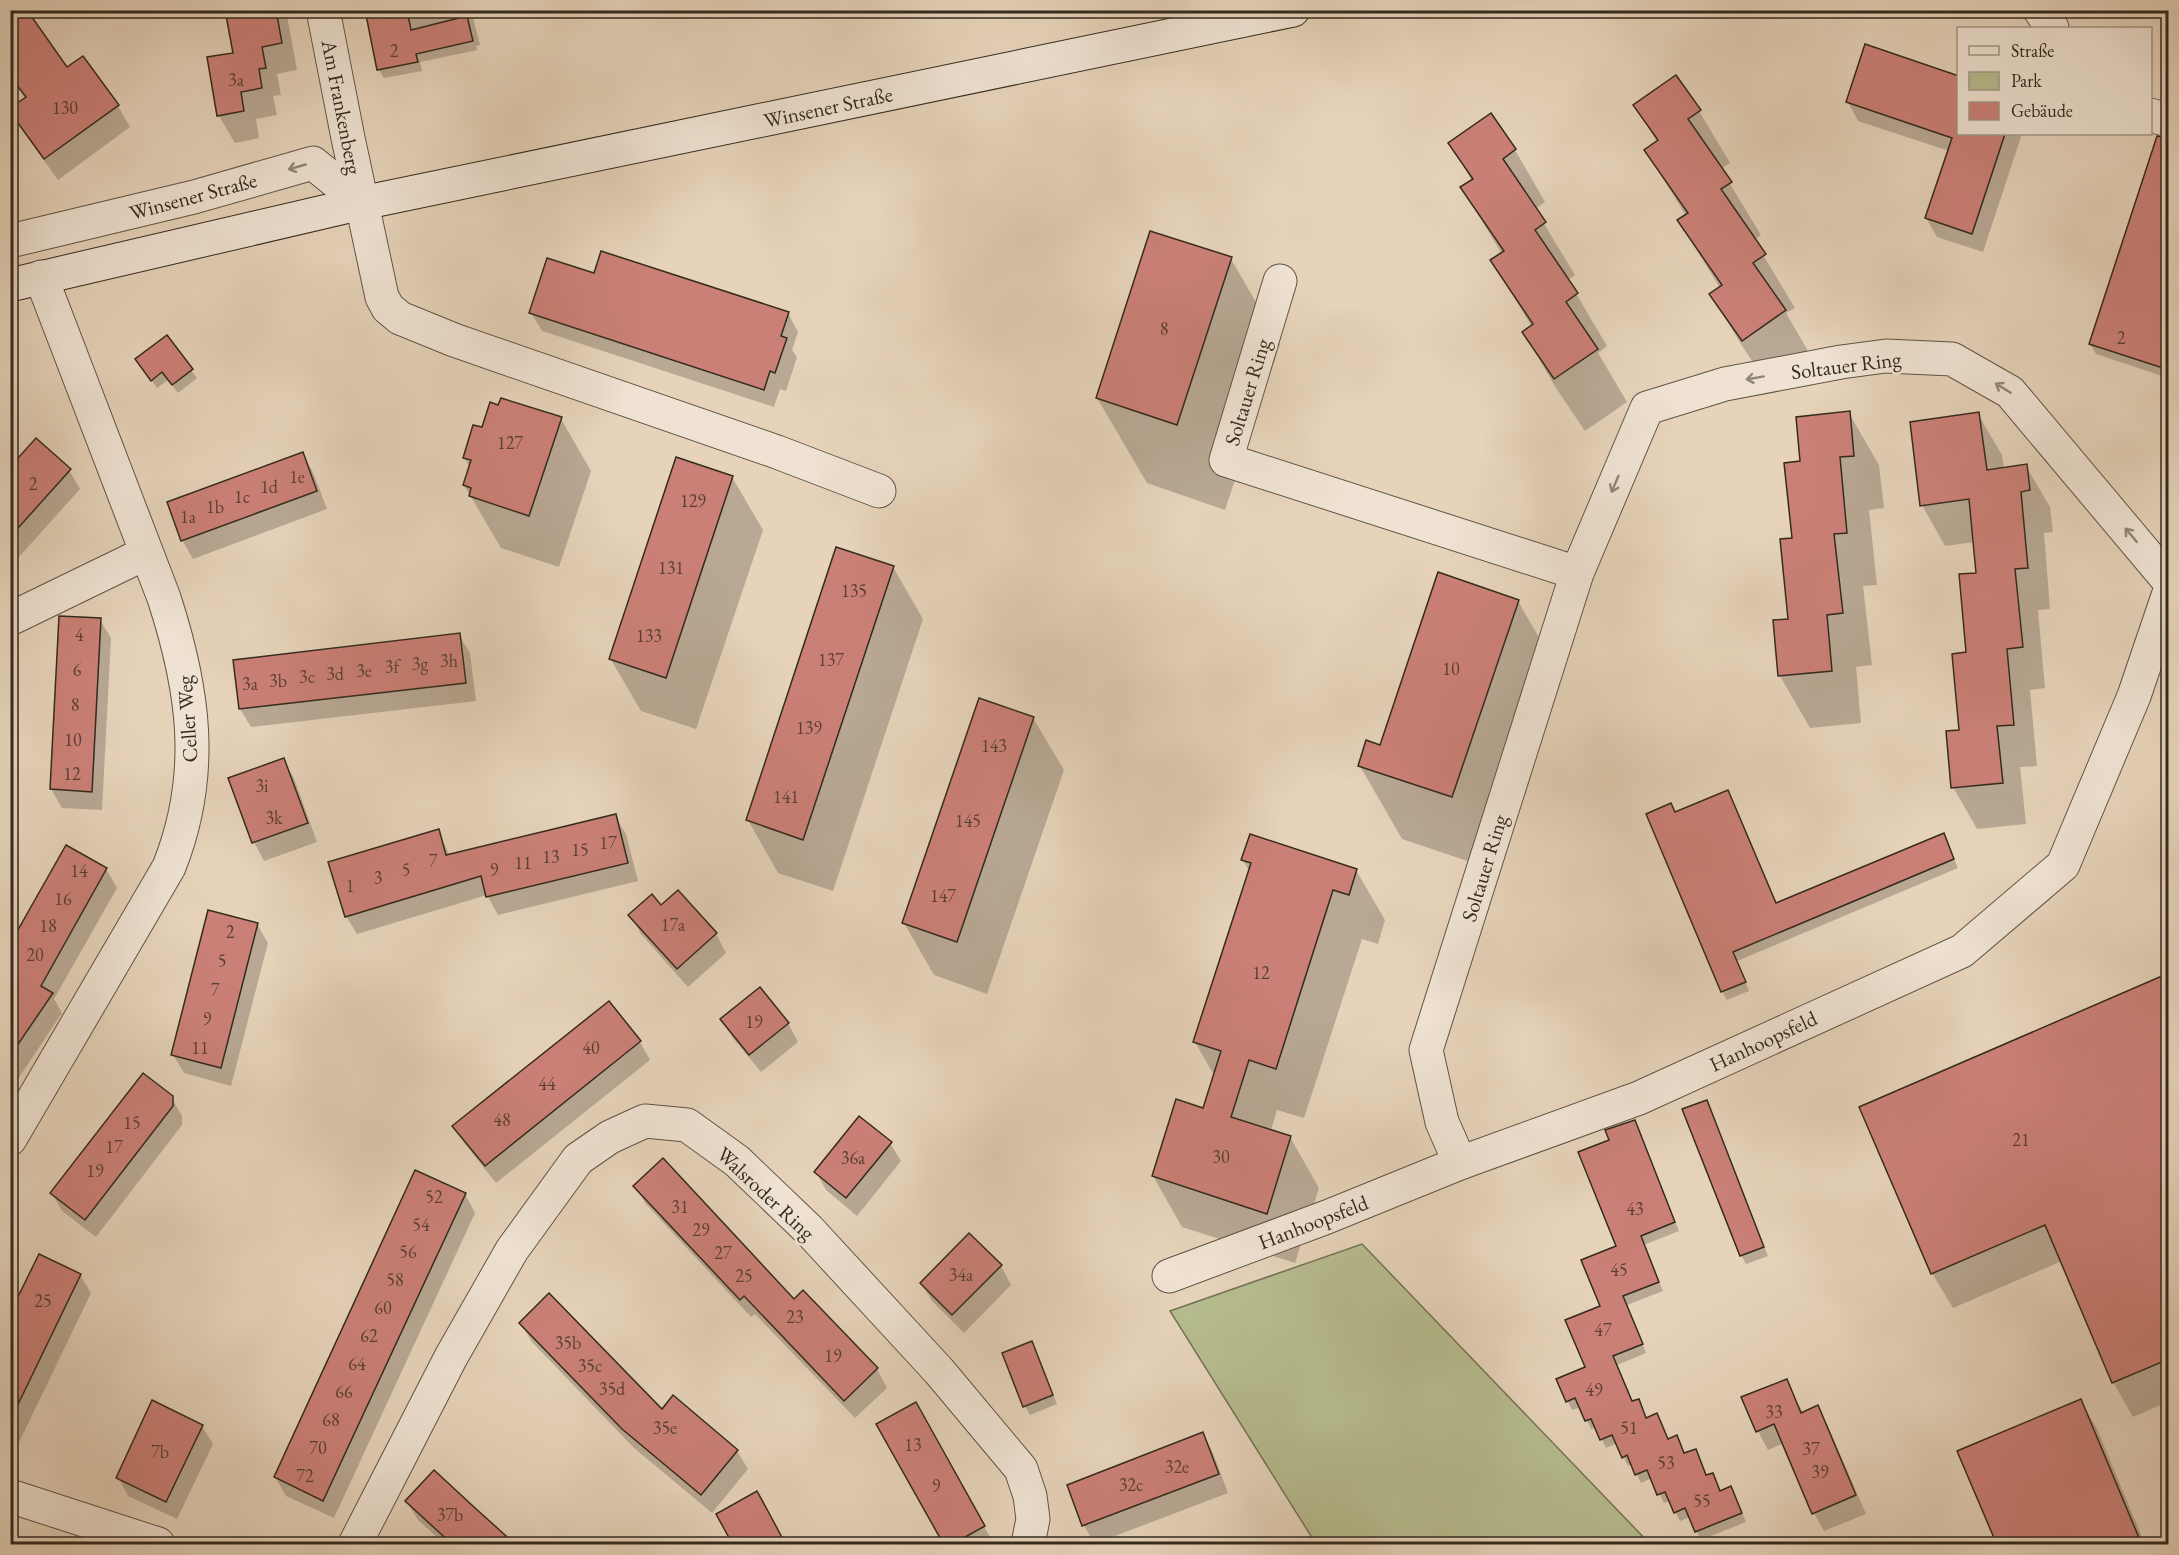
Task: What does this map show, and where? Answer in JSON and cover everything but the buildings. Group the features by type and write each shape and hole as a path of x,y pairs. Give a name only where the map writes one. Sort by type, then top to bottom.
{"street":[{"name":"Am Frankenberg","path":"323,10 362,202"},
{"name":"Winsener Straße","path":"26,281 362,202 1293,10"},
{"path":"2040,10 2051,27"},
{"path":"2152,115 2169,120"},
{"name":"Winsener Straße","path":"10,241 194,197 313,163 362,202"},
{"path":"362,202 382,297 388,308 399,318 454,340 777,452 879,491"},
{"name":"Celler Weg","path":"10,1139 169,867 181,837 189,798 192,760 191,716 177,639 147,553 26,281"},
{"name":"Soltauer Ring","path":"1280,281 1226,460 1577,573"},
{"name":"Soltauer Ring","path":"1460,1163 1442,1122 1426,1050 1577,573 1647,408 1725,384 1886,356 1952,359 2010,392 2169,580"},
{"path":"10,619 147,553"},
{"name":"Hanhoopsfeld","path":"1169,1276 1327,1217 1460,1163 1639,1098 1962,951 2062,865 2134,696 2169,596"},
{"name":"Walsroder Ring","path":"355,1545 451,1357 512,1250 578,1159 610,1137 645,1121 687,1125 737,1161 809,1230 939,1371 1021,1469 1030,1496 1033,1519 1028,1545"},
{"path":"10,1496 158,1545"}],"green space":[{"path":"1362,1244 1650,1544 1316,1544 1170,1311"},
{"path":"1901,1540 1906,1544 1840,1544"}]}
